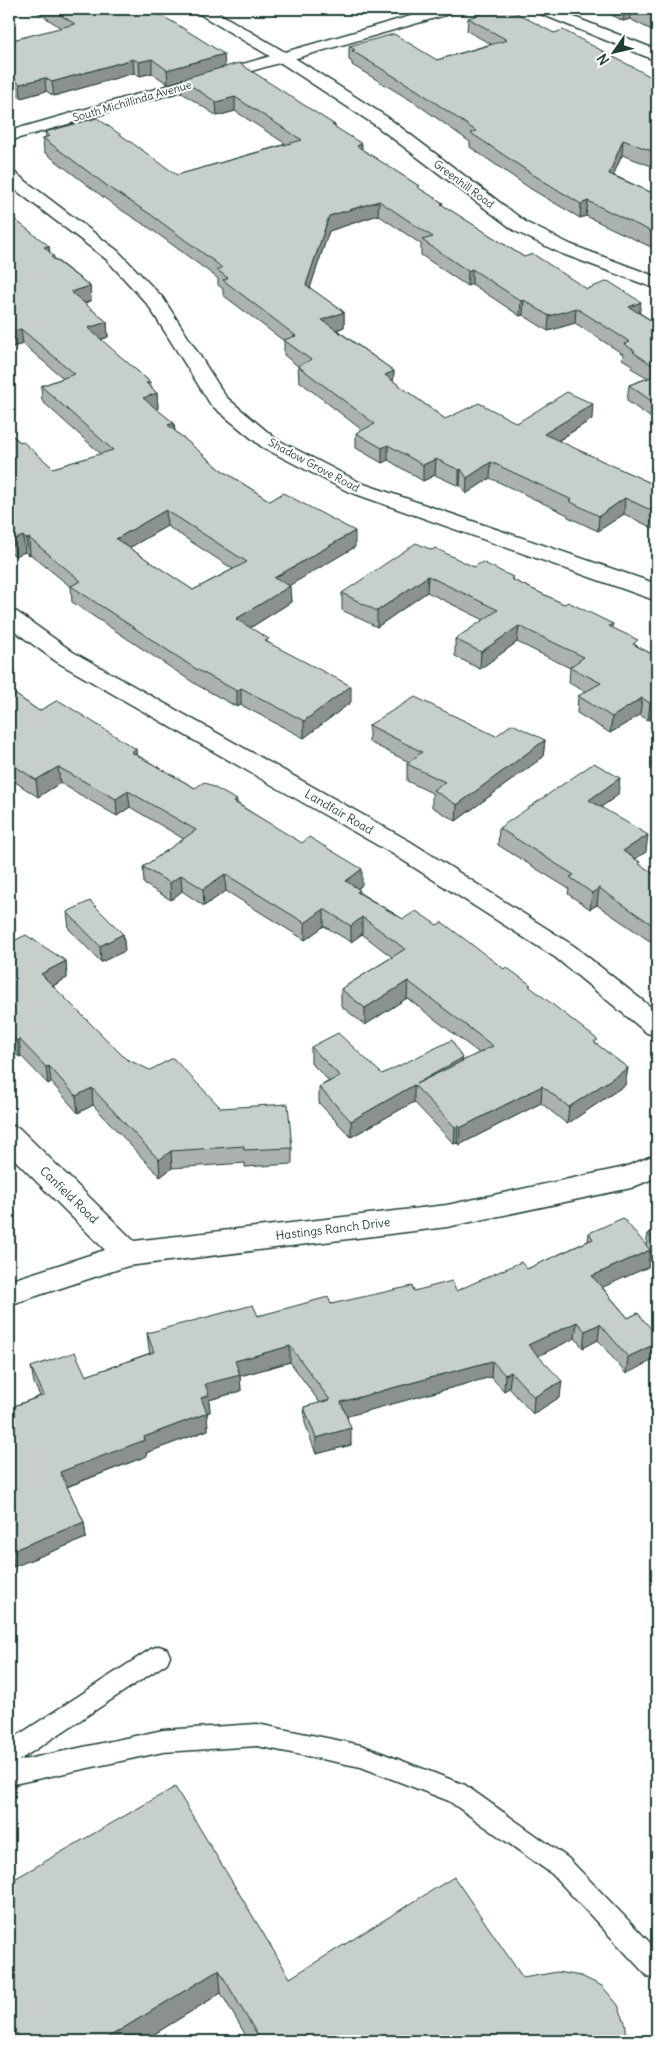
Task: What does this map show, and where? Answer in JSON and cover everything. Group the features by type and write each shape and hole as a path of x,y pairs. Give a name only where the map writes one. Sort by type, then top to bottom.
{"street":[{"name":"Greenhill Road","path":"202,9 284,58 381,121 521,227 566,249 657,283"},
{"name":"South Michillinda Avenue","path":"9,136 451,9"},
{"path":"541,9 657,56"},
{"name":"Shadow Grove Road","path":"9,177 112,255 156,302 218,401 269,443 354,487 646,588 657,594"},
{"name":"Landfair Road","path":"9,617 65,657 410,853 565,952 657,1026"},
{"name":"Canfield Road","path":"9,1136 128,1254"},
{"name":"Hastings Ranch Drive","path":"9,1293 128,1254 447,1216 631,1177 657,1165"}],"lane":[{"path":"9,1754 158,1656"},
{"path":"9,1774 164,1741 257,1735 361,1756 457,1793 560,1866 657,1968"}],"building":[{"path":"51,9 150,9 224,54 167,70 152,59 139,62 133,59 52,82 45,78 20,84 9,76 9,41 75,24"},
{"path":"499,9 509,9 554,33 563,30 657,80 657,153 623,140 609,174 657,195 657,233 588,201 581,204 471,133 476,131 417,90 352,51 355,50 349,46 394,34 437,60 507,40 468,18"},
{"path":"638,9 657,9 657,18"},
{"path":"239,63 335,125 332,125 362,144 357,146 419,186 417,187 443,203 441,204 524,257 533,254 587,289 608,281 641,302 629,307 657,324 657,368 624,344 630,342 576,308 549,316 524,300 521,301 472,269 468,271 422,240 433,237 379,201 329,216 306,285 344,312 322,320 394,371 385,375 445,419 479,403 517,423 567,392 593,404 544,434 657,486 657,513 625,498 599,516 569,501 572,500 491,462 467,478 461,469 459,470 436,459 423,465 388,445 382,448 356,433 375,424 298,366 311,360 284,340 296,336 223,280 228,278 217,270 222,268 215,262 43,138 50,136 45,132 97,118 177,175 302,140 235,97 216,102 181,79"},
{"path":"9,215 49,246 44,247 54,256 51,257 90,286 71,292 107,322 88,328 150,382 146,383 157,393 143,398 174,423 168,425 220,469 270,501 283,493 355,531 274,578 290,586 236,619 269,639 265,641 351,686 304,721 241,688 237,691 196,669 71,586 81,581 29,538 26,539 23,536 13,540 9,536 9,433 20,442 22,441 53,468 113,450 41,386 75,374 21,329 9,332","holes":["166,510 247,562 193,590 116,539"]},
{"path":"657,375 657,405 629,385"},
{"path":"416,543 432,550 435,548 474,567 482,562 513,577 511,579 564,604 568,602 613,624 609,626 638,640 633,644 657,657 657,702 655,700 650,703 642,698 612,717 578,696 601,683 570,667 584,657 519,626 481,652 455,639 498,610 428,576 377,611 342,593"},
{"path":"9,690 39,711 58,700 136,749 131,752 195,788 204,782 237,800 234,802 302,843 309,837 362,869 346,881 360,890 357,892 403,919 416,911 437,925 442,922 504,969 506,967 531,985 529,986 598,1040 594,1042 628,1068 569,1107 542,1086 460,1128 458,1126 455,1127 414,1085 351,1121 319,1087 340,1076 311,1047 338,1033 382,1074 452,1040 462,1058 416,1084 493,1046 408,981 365,1008 341,989 405,949 362,917 351,926 324,909 305,923 225,874 203,889 181,875 170,883 143,867 196,830 128,791 116,799 58,767 36,780 9,762"},
{"path":"415,697 496,736 512,724 545,740 457,805 433,790 445,782 407,764 422,752 369,725"},
{"path":"594,763 620,778 589,800 648,835 623,851 657,876 657,928 599,888 592,893 570,877 574,875 499,828"},
{"path":"90,901 123,934 100,946 67,912"},
{"path":"26,935 66,961 41,974 126,1059 150,1070 173,1058 221,1108 288,1104 292,1148 244,1150 244,1146 171,1151 159,1160 92,1088 76,1096 49,1066 46,1067 19,1039 17,1041 9,1033 9,943"},
{"path":"623,1218 650,1250 592,1276 628,1318 638,1313 657,1336 657,1343 628,1357 600,1324 585,1331 577,1322 528,1345 562,1381 534,1397 511,1372 505,1375 492,1361 341,1402 351,1428 316,1438 304,1407 330,1400 290,1346 235,1361 240,1375 205,1384 209,1395 201,1398 207,1413 144,1437 145,1440 60,1472 84,1522 11,1551 9,1547 9,1408 44,1395 31,1367 75,1352 86,1376 154,1352 147,1333 253,1305 258,1316 328,1297 331,1304 412,1286 414,1291 452,1281 456,1291 521,1262 527,1269 593,1239 589,1233"},
{"path":"657,1229 657,1244 648,1234"},
{"path":"175,1787 290,1978 454,1877 523,1978 557,1972 581,1976 602,1986 618,2005 626,2025 626,2041 261,2041 219,1970 102,2041 9,2041 9,1882"}]}
